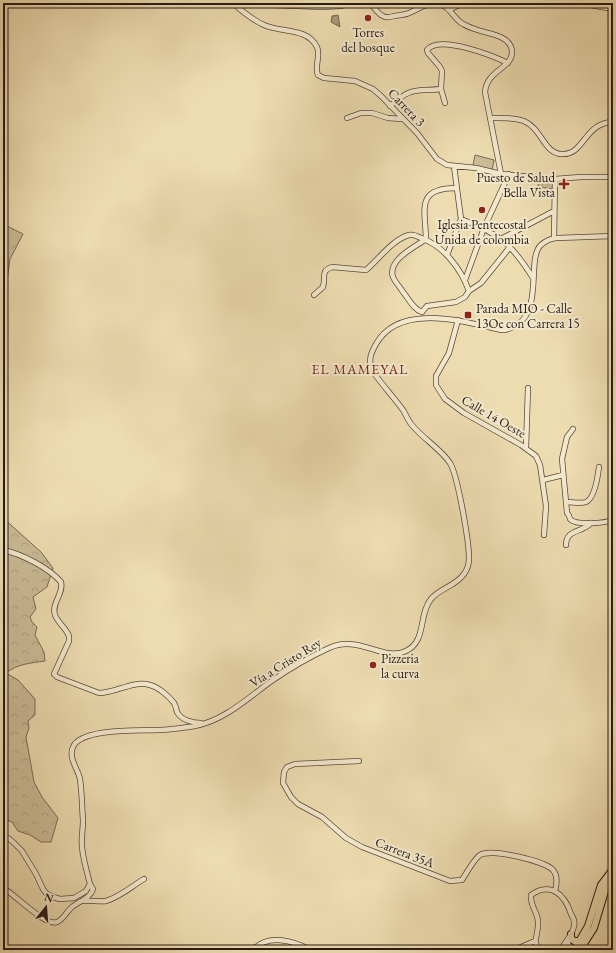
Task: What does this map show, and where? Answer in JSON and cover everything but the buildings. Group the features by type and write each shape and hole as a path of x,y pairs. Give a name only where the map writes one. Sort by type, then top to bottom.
{"main road":[{"path":"572,950 580,941 588,926 601,885 613,869"},
{"path":"580,950 594,928 606,888 613,877"},
{"path":"571,934 571,938 574,941 580,941"}],"street":[{"path":"222,3 323,7 341,6 349,3"},
{"path":"370,3 381,16 386,17 408,14 428,4 442,5 463,24 506,40 512,52 508,63 489,78 485,92 501,174"},
{"path":"449,10 463,3"},
{"path":"579,3 613,9"},
{"name":"Carrera 3","path":"234,4 247,15 265,26 299,32 308,38 317,47 318,57 316,71 320,77 348,79 362,83 373,90 423,140 441,162 454,166"},
{"path":"445,103 441,89 442,71 427,50 434,44 441,43 450,45 481,53 508,63"},
{"path":"390,106 410,91 441,89"},
{"path":"347,118 361,113 372,113 388,118 402,119"},
{"path":"490,118 517,119 524,121 537,131 550,150 560,154 568,154 576,149 582,144 590,132 599,125 613,122"},
{"path":"447,255 461,219 454,166 476,168 501,174 555,178 581,176 613,177"},
{"path":"465,280 484,228 509,174"},
{"path":"555,178 554,238 613,236"},
{"path":"426,239 426,202 428,196 433,191 439,189 456,188"},
{"path":"501,239 554,211"},
{"path":"461,219 484,228 501,239 522,261 533,278"},
{"path":"314,295 323,287 324,273 328,268 332,267 366,270 382,253 401,239 410,235 426,239 435,244 447,255 465,280 469,292"},
{"name":"Vía a Cristo Rey","path":"90,884 82,847 83,822 81,785 79,774 71,757 72,748 75,744 87,737 114,732 157,730 208,723 289,670 332,646 346,643 365,646 387,653 399,653 407,651 416,643 421,634 429,602 434,596 458,580 465,573 468,562 468,552 461,506 452,467 440,450 412,425 403,410 379,381 370,365 369,359 375,344 382,334 397,323 424,319 458,320 504,331 523,321 527,315 532,293 538,248 541,244 554,238"},
{"path":"424,319 422,312 414,306 395,281 392,276 392,270 395,263 401,256 426,239"},
{"path":"422,312 428,306 433,304 456,302 465,297 481,283 510,247"},
{"name":"Calle 14 Oeste","path":"458,320 449,353 436,376 436,385 445,400 464,413 526,448 536,456 540,465 546,506 544,536"},
{"path":"526,448 528,388"},
{"path":"573,429 567,437 562,459 567,512 570,519 575,522 591,523 613,520"},
{"path":"567,502 582,502 587,501 590,498 596,486 599,467"},
{"path":"542,480 563,475"},
{"path":"566,545 566,539 568,536 572,533 585,529 591,523"},
{"path":"3,550 13,552 51,572 62,582 62,590 54,607 55,615 69,636 61,660 54,671 54,674 57,677 98,693 105,693 141,683 151,685 170,699 175,705 177,713 184,719 197,723 208,723"},
{"name":"Carrera 35A","path":"359,761 295,764 288,767 284,772 283,783 291,797 298,804 322,817 346,838 370,851 450,881 462,880 479,856 485,853 494,852 533,860 553,870 556,875 557,882 556,891"},
{"path":"3,834 22,851 46,893 60,899 74,898 86,891 90,884"},
{"path":"80,902 92,900 106,901 115,897 144,878"},
{"path":"3,888 19,898 33,912 50,922 55,923 59,921 71,908 92,892 93,887 90,884"},
{"path":"539,950 536,941 538,920 532,906 531,895 536,892 546,890 556,891 568,903 574,921 568,944 572,950"},
{"path":"560,950 571,934"},
{"path":"253,950 264,943 283,940 301,944 311,950"},
{"path":"516,949 536,941"}],"green space":[{"path":"221,3 349,3 341,6"},
{"path":"475,155 494,160 492,171 473,165"},
{"path":"539,178 554,180 553,189 538,187"},
{"path":"3,224 23,234 10,259 3,310"},
{"path":"3,518 41,552 53,568 47,587 33,597 36,609 30,617 32,622 37,627 35,635 44,652 45,661 19,666 6,673 18,680 35,699 35,715 28,721 29,728 26,737 34,782 42,797 58,818 51,842 41,842 30,835 18,831 12,822 7,820 5,826 3,825"}],"water":[{"path":"338,15 340,27 331,22 332,16"}],"place":[{"name":"Torres del bosque","path":"368,18"},
{"name":"Puesto de Salud Bella Vista","path":"564,184"},
{"name":"Iglesia Pentecostal Unida de colombia","path":"482,210"},
{"name":"Parada MIO - Calle 13Oe con Carrera 15","path":"468,315"},
{"name":"Pizzeria la curva","path":"373,665"}],"district":[{"name":"EL MAMEYAL","path":"360,369"}]}
